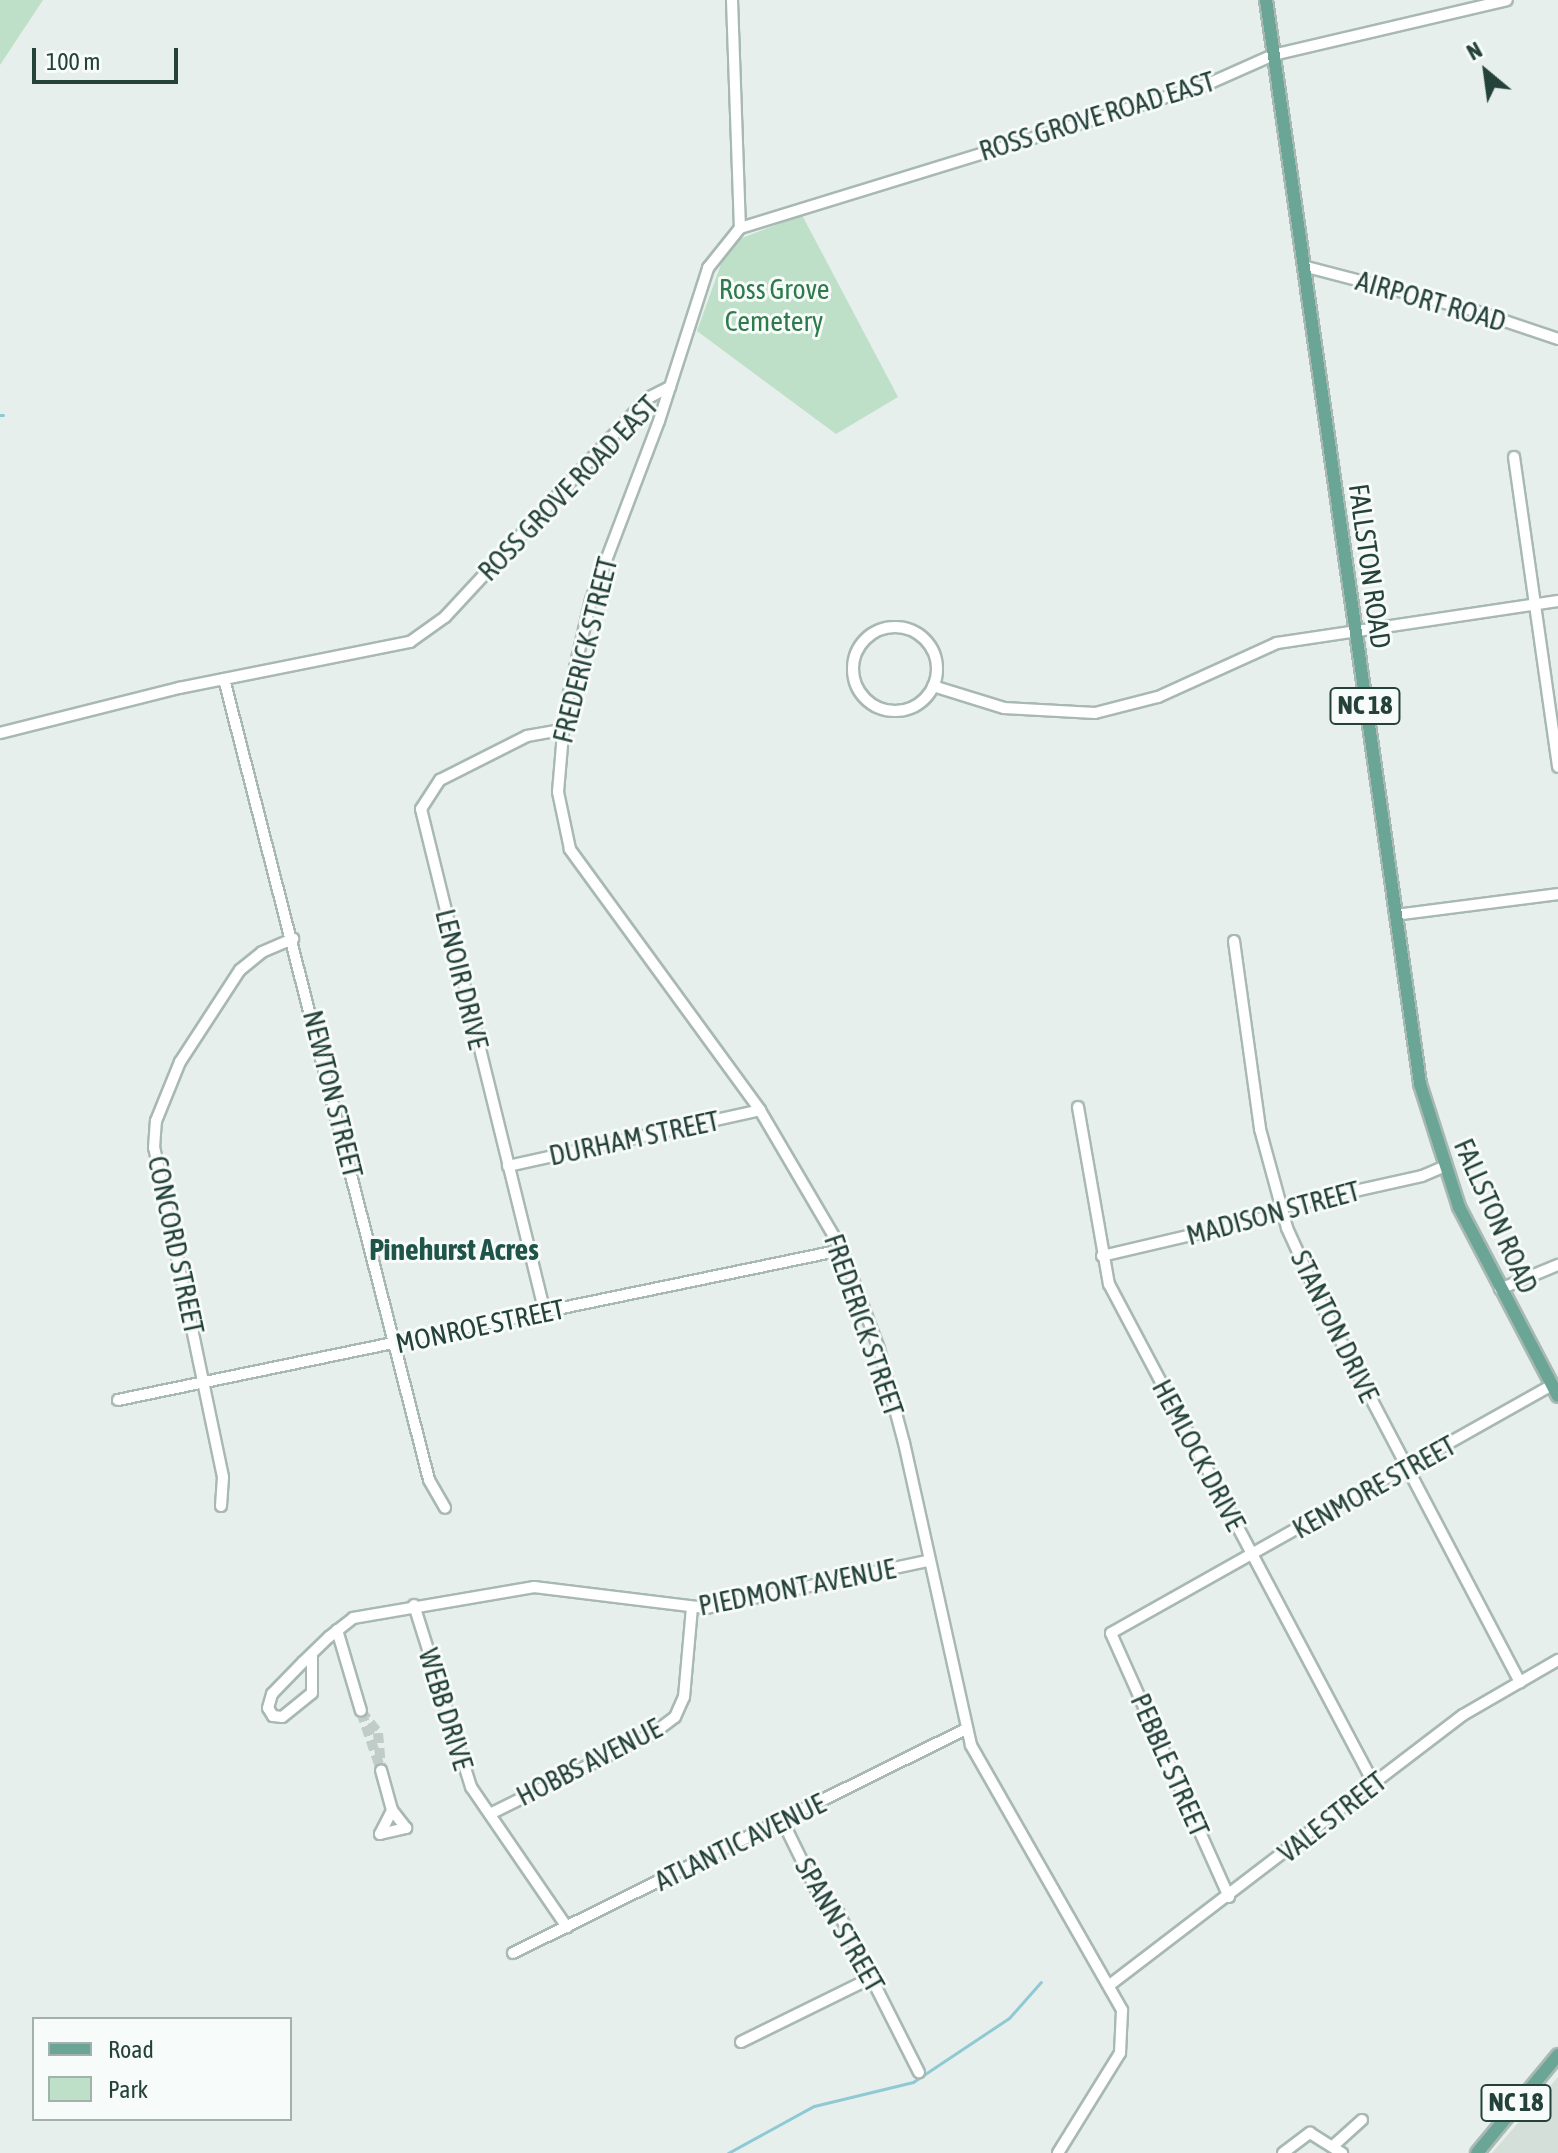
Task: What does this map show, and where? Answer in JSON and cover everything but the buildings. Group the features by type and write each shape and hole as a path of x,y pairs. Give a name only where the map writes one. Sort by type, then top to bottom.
{"main road":[{"name":"FALLSTON ROAD","path":"1266,0 1420,1084 1443,1167 1500,1289 1555,1391"},
{"name":"NC 18","path":"1477,2153 1558,2055"}],"street":[{"path":"732,0 740,228"},
{"name":"ROSS GROVE ROAD EAST","path":"0,733 224,679 365,655 426,633 640,406 670,387 708,268 740,228 1208,84 1273,55 1507,0"},
{"name":"AIRPORT ROAD","path":"1303,266 1472,310 1558,339"},
{"name":"FREDERICK STREET","path":"670,387 591,600 561,730 559,807 580,869 760,1110 842,1250 879,1349 966,1729 989,1783 1111,1984 1123,2018 1120,2053 1058,2153"},
{"path":"1514,457 1558,767"},
{"path":"933,686 1004,708 1095,713 1158,697 1259,649 1354,629 1558,601"},
{"path":"897,627 910,630 931,647 937,673 933,686 914,706 887,710 874,705 856,684 855,657 871,635 897,627"},
{"name":"NEWTON STREET","path":"224,679 397,1344 429,1480 445,1508"},
{"name":"LENOIR DRIVE","path":"545,1313 421,809 425,795 440,780 527,736 561,730"},
{"path":"1395,915 1558,894"},
{"name":"CONCORD STREET","path":"221,1506 223,1477 154,1148 158,1109 180,1062 240,970 262,952 293,939"},
{"name":"STANTON DRIVE","path":"1234,941 1260,1129 1283,1207 1323,1307 1520,1682"},
{"name":"HEMLOCK DRIVE","path":"1078,1107 1102,1256 1118,1304 1374,1784"},
{"name":"DURHAM STREET","path":"508,1166 760,1110"},
{"name":"MADISON STREET","path":"1102,1256 1264,1218 1283,1207 1422,1176 1443,1167"},
{"name":"MONROE STREET","path":"118,1400 842,1250"},
{"path":"1500,1289 1558,1265"},
{"name":"KENMORE STREET","path":"1111,1633 1555,1391"},
{"name":"PIEDMONT AVENUE","path":"312,1654 312,1693 276,1718 268,1708 269,1698 303,1662 337,1630 353,1618 414,1605 534,1587 692,1608 728,1606 928,1561"},
{"name":"WEBB DRIVE","path":"414,1605 465,1774 567,1927"},
{"name":"HOBBS AVENUE","path":"490,1814 655,1732 675,1717 684,1697 692,1608"},
{"path":"337,1630 361,1711"},
{"name":"PEBBLE STREET","path":"1111,1633 1229,1897"},
{"name":"VALE STREET","path":"1111,1984 1229,1897 1463,1715 1558,1660"},
{"name":"ATLANTIC AVENUE","path":"513,1953 966,1729"},
{"path":"381,1770 392,1810"},
{"name":"SPANN STREET","path":"783,1822 827,1912 836,1908 919,2072"},
{"path":"741,2042 871,1978"},
{"path":"1283,2153 1310,2133 1337,2149 1362,2120"}],"shaded area":[{"path":"1558,2077 1558,2153 1492,2153"}],"green space":[{"path":"0,0 43,0 0,65"},
{"name":"Ross Grove Cemetery","path":"802,215 898,397 836,434 697,331 725,253 742,238"}],"waterway":[{"path":"728,2153 814,2106 913,2082 1009,2018 1041,1982"}],"tunnel":[{"path":"361,1711 378,1733 381,1770"},
{"path":"361,1712 381,1770"}],"district":[{"name":"Pinehurst Acres","path":"454,1249"}]}
